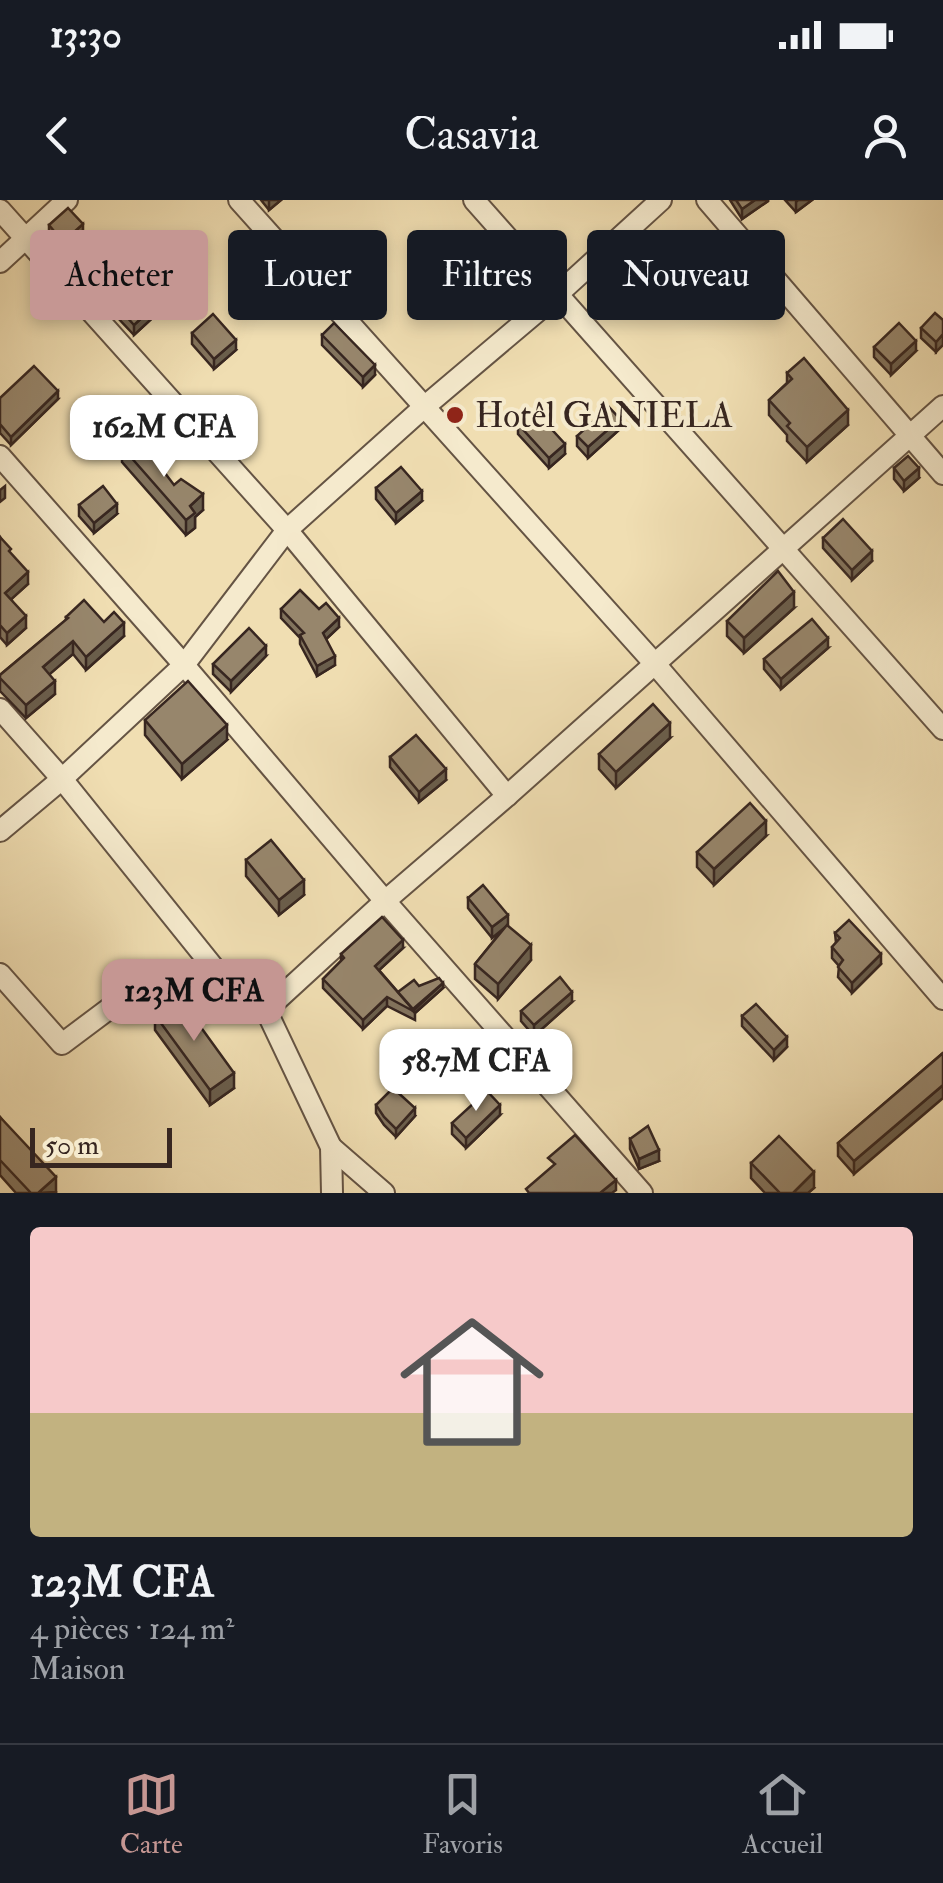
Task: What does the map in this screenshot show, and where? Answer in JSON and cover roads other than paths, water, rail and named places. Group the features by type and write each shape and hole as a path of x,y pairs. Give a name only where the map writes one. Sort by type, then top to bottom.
{"street":[{"path":"0,262 67,200"},
{"path":"239,200 655,664 943,999"},
{"path":"474,200 501,230"},
{"path":"567,286 661,200"},
{"path":"706,200 943,474"},
{"path":"0,210 286,530 508,796"},
{"path":"567,302 943,730"},
{"path":"0,832 184,665 286,530 527,320"},
{"path":"266,1010 943,406"},
{"path":"0,456 642,1193"},
{"path":"0,708 222,978 266,1010 331,1147 384,1193"},
{"path":"0,974 62,1044 138,986 222,978"},
{"path":"331,1147 332,1193"}],"place":[{"name":"Hotêl GANIELA","path":"455,415"}]}
